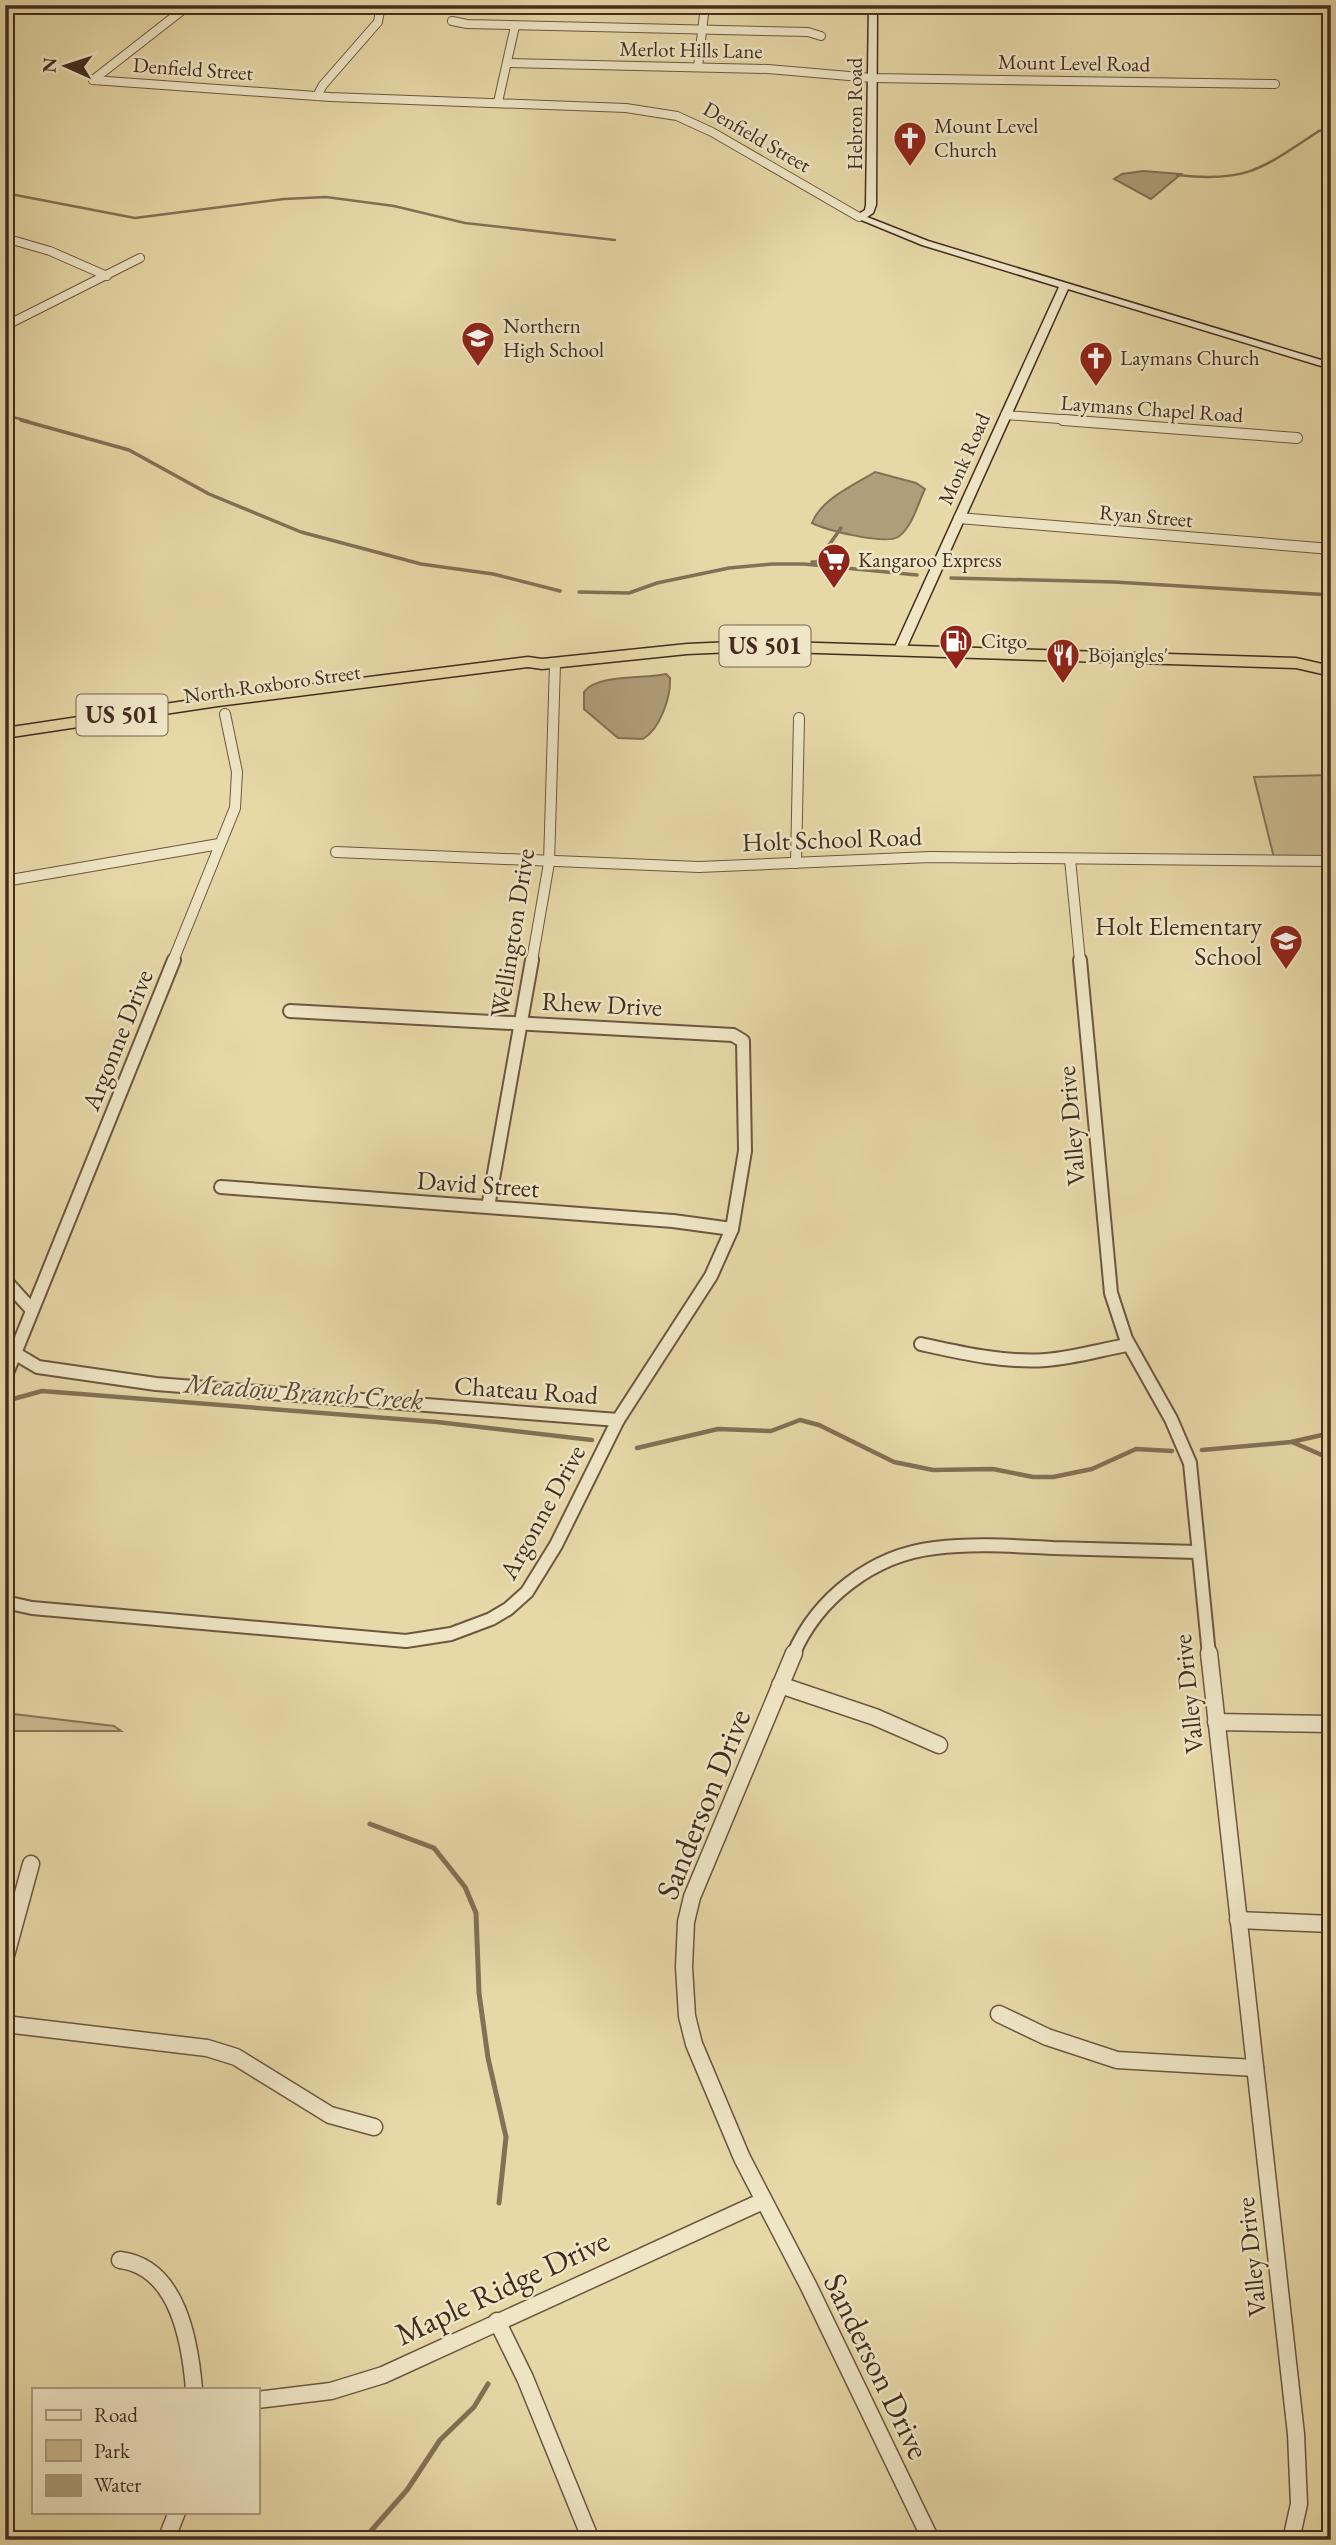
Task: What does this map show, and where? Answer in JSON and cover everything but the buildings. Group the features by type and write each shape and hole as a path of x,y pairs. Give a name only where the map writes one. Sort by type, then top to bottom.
{"highway":[{"name":"North Roxboro Street","path":"5,744 317,694 324,688 528,662 549,664 731,647 900,649 1296,663 1331,671"},
{"name":"North Roxboro Street","path":"1296,663 1311,659 1331,659"},
{"name":"North Roxboro Street","path":"5,733 531,671 549,664"}],"street":[{"name":"Denfield Street","path":"189,5 93,80 317,96 626,108 677,116 712,132 859,218 925,243 1331,366"},
{"path":"317,96 323,85 378,22 381,5"},
{"path":"698,67 705,5"},
{"name":"Hebron Road","path":"859,218 870,211 871,205 873,5"},
{"path":"452,21 515,26 808,32 821,36"},
{"path":"498,102 515,26"},
{"name":"Merlot Hills Lane","path":"508,63 768,69 872,78"},
{"name":"Mount Level Road","path":"872,78 1275,83"},
{"path":"5,238 50,251 107,276"},
{"path":"5,326 140,258"},
{"name":"Monk Road","path":"900,649 1065,284"},
{"name":"Laymans Chapel Road","path":"1005,415 1297,438"},
{"name":"Ryan Street","path":"959,518 1331,549"},
{"name":"Wellington Drive","path":"488,1208 548,863 549,664"},
{"name":"Argonne Drive","path":"5,1378 235,808 238,788 235,761 222,708"},
{"path":"796,863 799,718"},
{"path":"5,881 219,844"},
{"name":"Holt School Road","path":"336,852 690,867 930,857 1331,861"},
{"name":"Valley Drive","path":"1070,859 1111,1293 1127,1345 1182,1441 1189,1463 1296,2434 1299,2504 1291,2540"},
{"name":"Rhew Drive","path":"290,1011 721,1033 733,1035 743,1041"},
{"name":"Argonne Drive","path":"5,1602 32,1608 406,1641 451,1634 491,1619 508,1609 527,1592 556,1545 618,1420 711,1276 727,1244 745,1151 743,1041"},
{"name":"David Street","path":"221,1187 673,1221 732,1229"},
{"path":"5,1280 31,1309"},
{"path":"921,1345 968,1354 1047,1360 1127,1345"},
{"name":"Chateau Road","path":"16,1354 38,1367 156,1384 618,1420"},
{"name":"Sanderson Drive","path":"931,2540 809,2287 763,2201 694,2044 687,2015 684,1967 686,1922 692,1897 800,1638 828,1601 856,1576 891,1560 932,1548 970,1545 1198,1552"},
{"path":"780,1685 875,1717 939,1745"},
{"path":"1216,1722 1331,1724"},
{"path":"5,1959 31,1864"},
{"path":"1238,1920 1331,1924"},
{"path":"999,2014 1046,2037 1117,2060 1255,2068"},
{"path":"5,2024 207,2048 236,2057 330,2115 374,2127"},
{"name":"Maple Ridge Drive","path":"259,2400 331,2391 383,2375 763,2201"},
{"path":"120,2260 140,2264 154,2274 168,2292 178,2312 193,2366 194,2388"},
{"path":"497,2321 524,2378 591,2540"},
{"path":"166,2540 176,2514"}],"green space":[{"path":"1331,775 1331,858 1274,858 1254,777"},
{"path":"5,1713 114,1726 121,1731 5,1731"}],"water":[{"path":"1143,171 1181,174 1151,199 1114,179 1122,174"},
{"path":"875,472 916,483 925,489 911,522 903,533 891,539 868,538 812,523 816,514 830,500"},
{"path":"666,674 670,678 670,686 663,712 655,728 643,739 618,738 584,709 584,692 599,682"}],"waterway":[{"path":"1177,175 1221,177 1253,170 1283,155 1319,131 1331,129"},
{"path":"5,193 135,218 284,199 326,197 394,206 465,223 615,240"},
{"path":"5,415 28,421"},
{"path":"21,420 129,450 209,494 301,532 421,564 493,574 560,591"},
{"path":"812,562 817,562 841,528"},
{"path":"579,592 629,593 657,583 729,568 772,564 804,564 917,575"},
{"path":"951,578 1114,582 1331,595"},
{"name":"Meadow Branch Creek","path":"13,1399 42,1391 437,1422 592,1440"},
{"path":"637,1448 718,1429 771,1431 800,1420 819,1425 894,1462 933,1470 993,1469 1033,1477 1053,1477 1092,1469 1136,1449 1172,1451"},
{"path":"1202,1450 1291,1442 1331,1433"},
{"path":"1292,1442 1331,1459"},
{"path":"370,1824 434,1848 465,1887 476,1913 479,1993 488,2058 506,2137 499,2203"},
{"path":"363,2540 407,2490 440,2440 474,2407 488,2384"}],"place":[{"name":"Mount Level Church","path":"910,168"},
{"name":"Northern High School","path":"478,368"},
{"name":"Laymans Church","path":"1096,388"},
{"name":"Kangaroo Express","path":"834,590"},
{"name":"Citgo","path":"956,671"},
{"name":"Bojangles'","path":"1063,685"},
{"name":"Holt Elementary School","path":"1286,971"}]}
